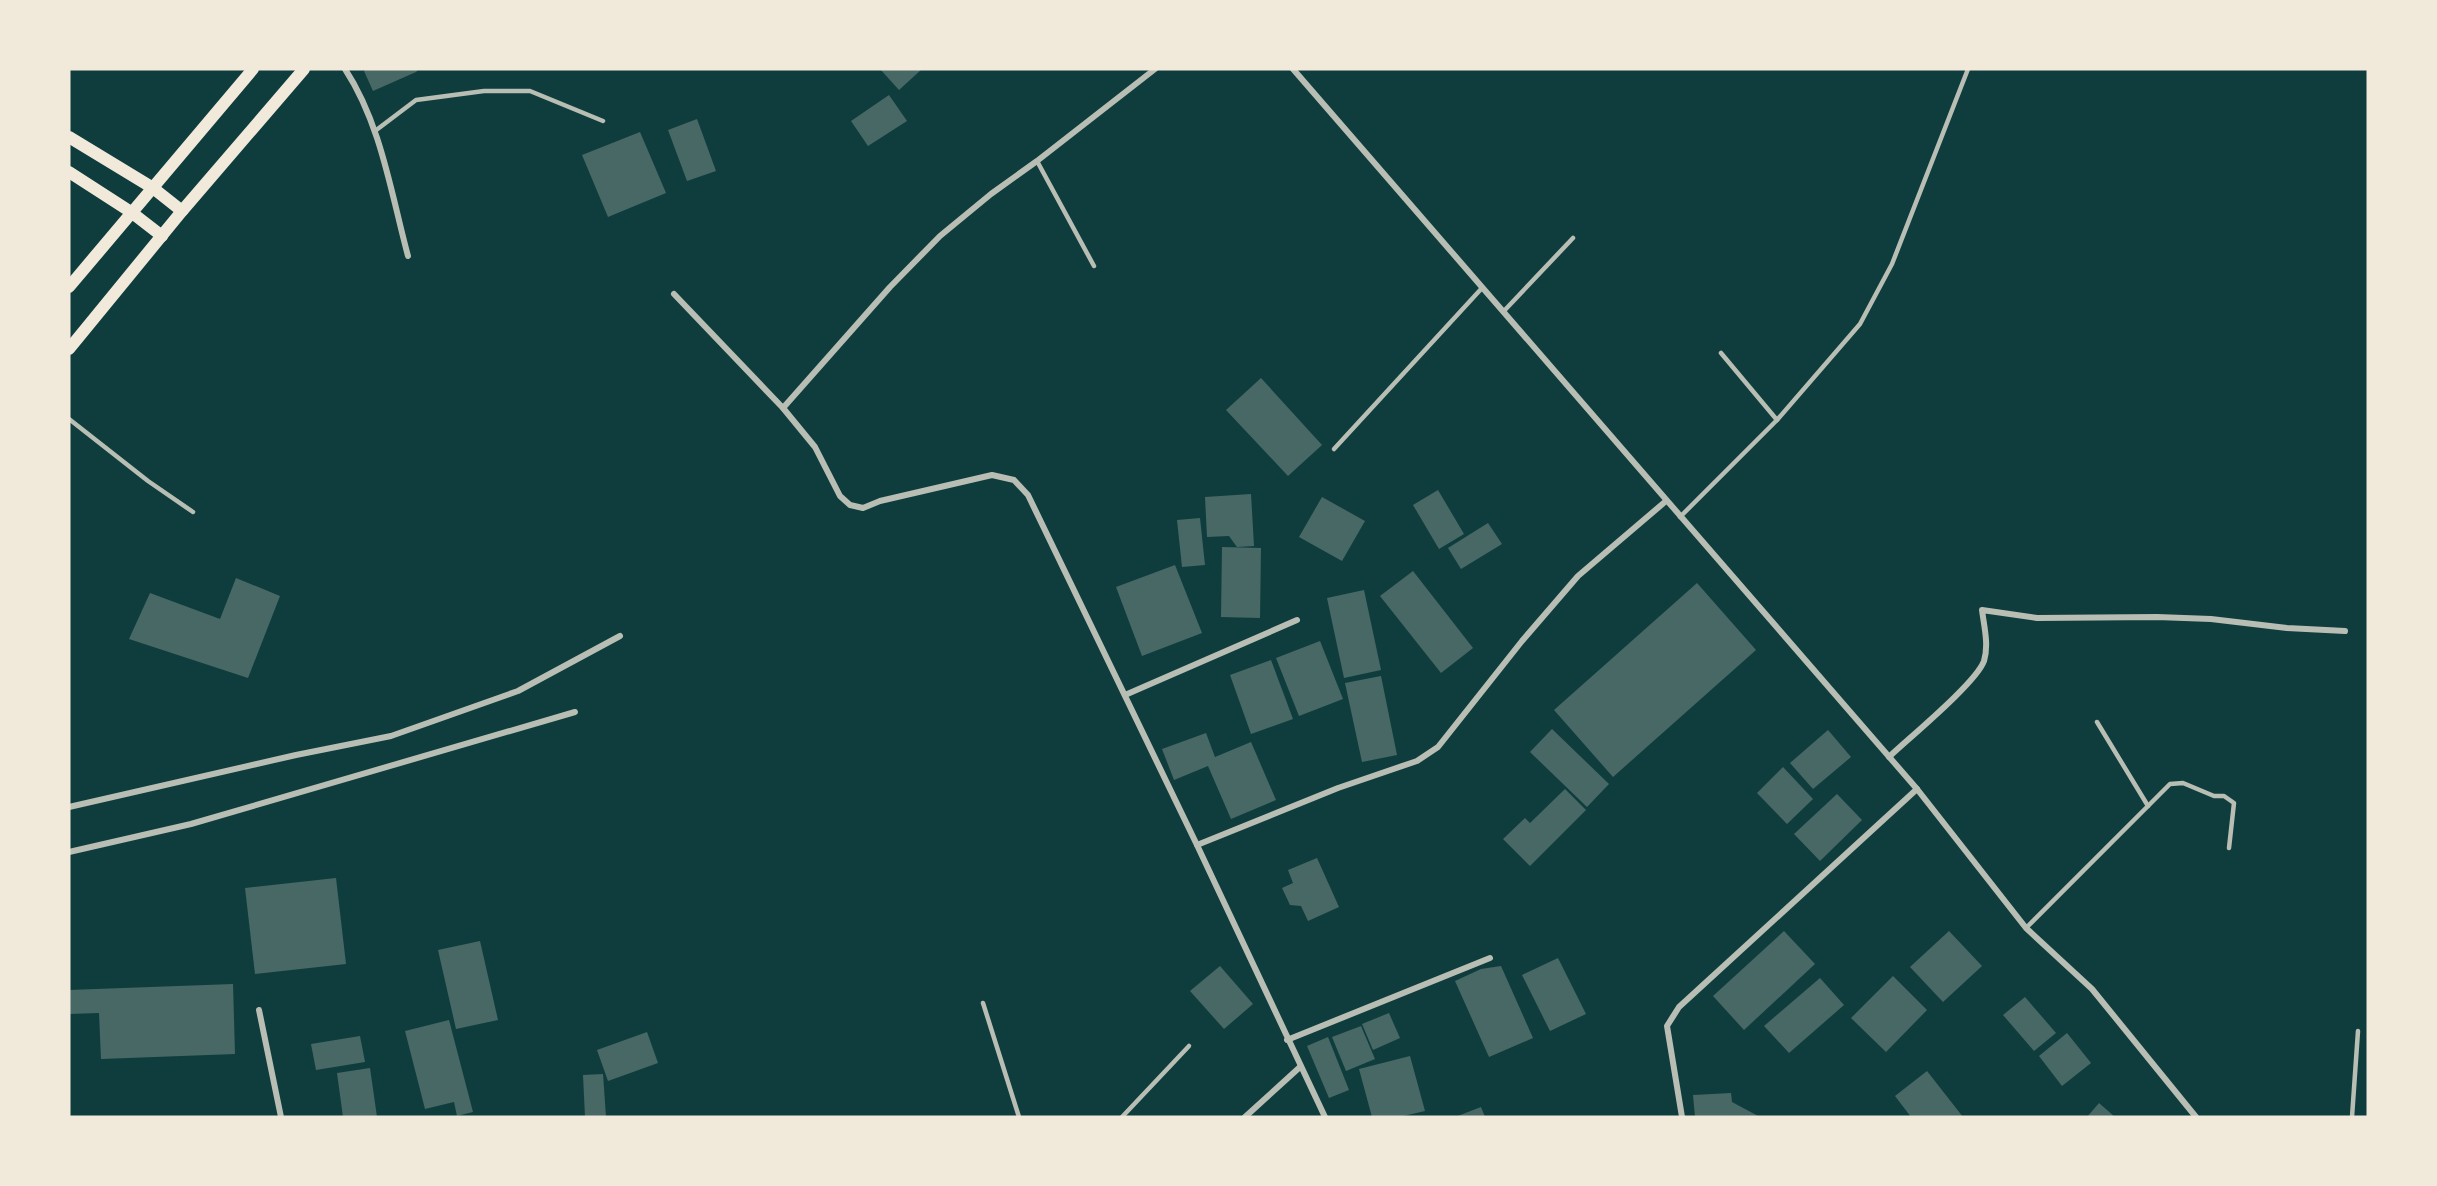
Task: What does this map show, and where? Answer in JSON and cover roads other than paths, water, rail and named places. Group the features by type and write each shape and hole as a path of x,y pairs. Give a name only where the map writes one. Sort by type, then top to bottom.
{"main road":[{"path":"69,288 253,69"},
{"path":"69,349 182,211 304,69"},
{"path":"69,137 153,188 182,211"},
{"path":"69,172 131,212 162,236"}],"street":[{"path":"345,69 359,91 375,131 408,256"},
{"path":"783,408 890,287 940,236 991,194 1155,69"},
{"path":"1293,69 1917,789 2026,928 2092,989 2196,1117"},
{"path":"675,294 783,408 815,447 840,496 850,505 863,508 880,501 992,475 1014,480 1028,495 1325,1117"},
{"path":"1197,845 1338,788 1417,761 1438,747 1522,641 1578,576 1666,501"},
{"path":"1889,757 1973,678 1984,662 1986,644 1982,610 2037,618 2157,616 2345,631"},
{"path":"1125,695 1297,620"},
{"path":"69,807 296,755 392,736 518,691 620,636"},
{"path":"69,852 191,824 575,712"},
{"path":"1682,1117 1667,1026 1679,1007 1917,789"},
{"path":"1287,1040 1491,958"},
{"path":"259,1010 281,1117"},
{"path":"1245,1117 1300,1067"}],"lane":[{"path":"1680,517 1777,420 1860,324 1892,264 1968,69"},
{"path":"375,131 416,100 484,91 530,91 603,121"},
{"path":"1037,161 1094,266"},
{"path":"1503,312 1573,238"},
{"path":"1334,449 1482,288"},
{"path":"1721,352 1777,420"},
{"path":"69,419 148,481 192,512"},
{"path":"2097,722 2148,806"},
{"path":"2026,928 2170,784 2182,783 2214,796 2224,796 2234,803 2229,848"},
{"path":"983,1003 1019,1117"},
{"path":"2352,1117 2358,1031"},
{"path":"1122,1117 1189,1046"}]}
